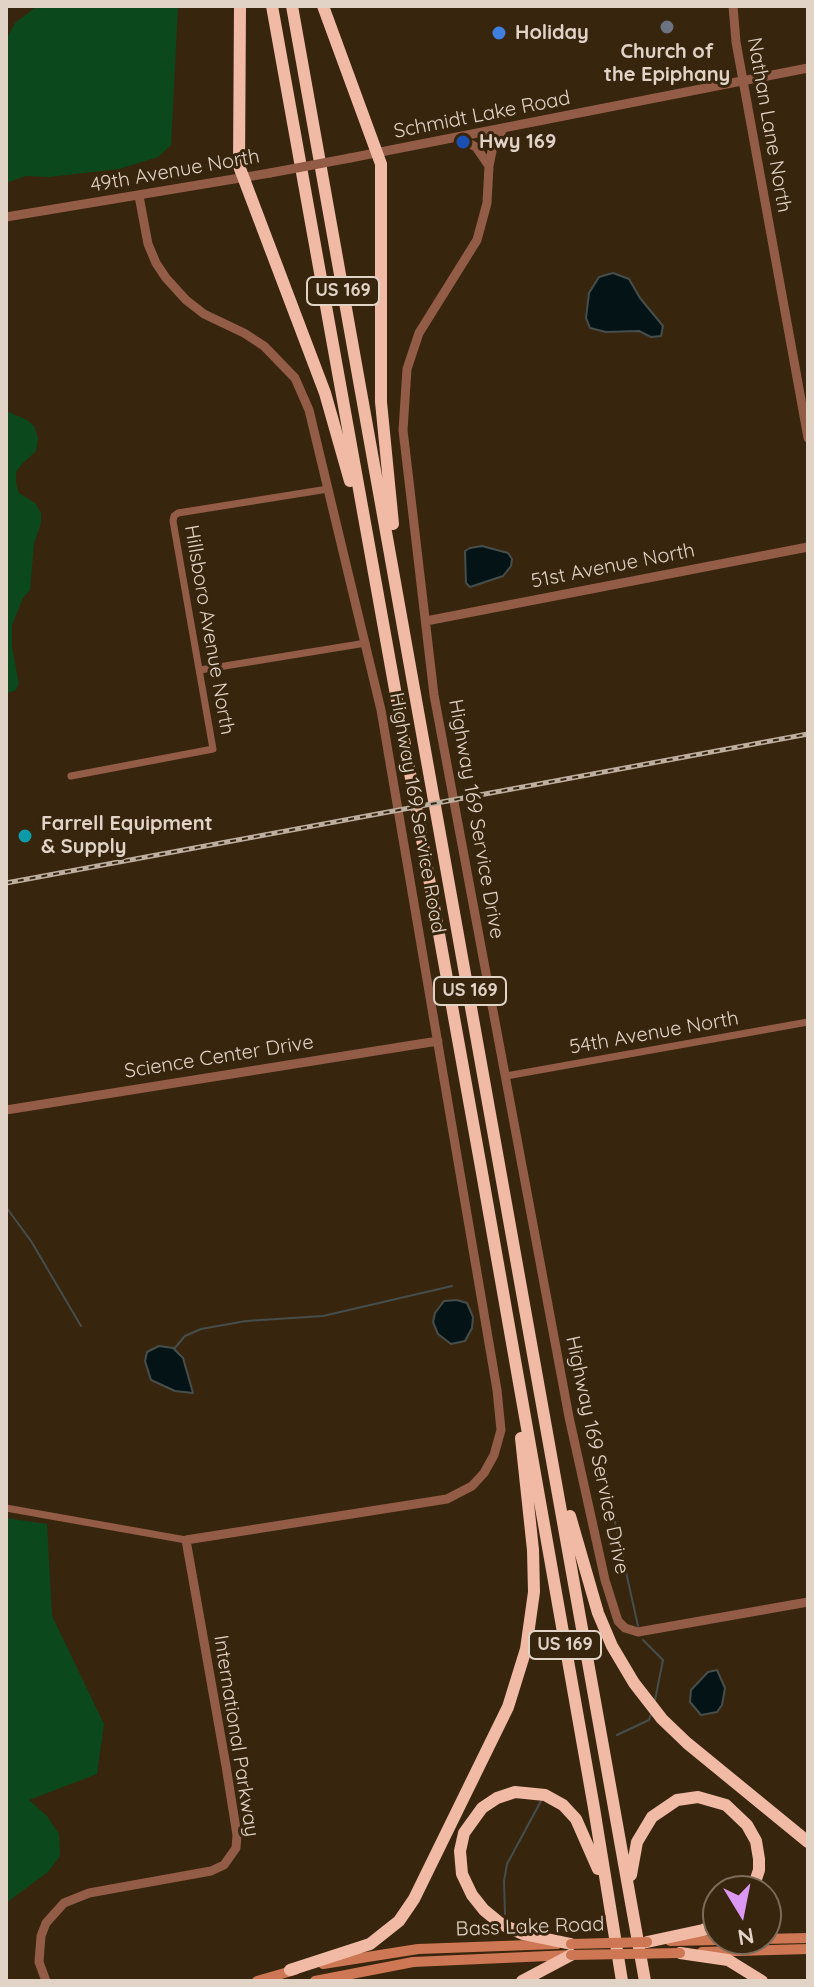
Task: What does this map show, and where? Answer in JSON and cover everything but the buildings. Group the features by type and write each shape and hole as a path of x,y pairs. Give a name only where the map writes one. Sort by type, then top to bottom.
{"highway":[{"path":"240,6 239,166 325,393 371,553"},
{"name":"US 169","path":"272,6 518,1379 622,1981"},
{"name":"US 169","path":"292,6 645,1981"},
{"path":"323,6 381,164 381,402 395,542 395,576"},
{"path":"290,1970 370,1944 399,1921 414,1899 512,1697 526,1649 534,1592 518,1379"},
{"path":"543,1407 592,1598 626,1672 650,1705 687,1743 808,1842"},
{"path":"571,1949 512,1930 491,1917 472,1895 462,1874 460,1851 469,1824 482,1808 506,1794 525,1792 545,1795 563,1805 585,1833 611,1911"},
{"path":"630,1886 634,1853 645,1825 668,1804 698,1797 726,1805 747,1825 756,1841 757,1875"},
{"path":"678,1943 702,1931"},
{"path":"647,1942 678,1943 728,1960 762,1981"},
{"path":"522,1981 571,1949"}],"main road":[{"name":"Bass Lake Road","path":"257,1981 290,1970 418,1949 571,1949 808,1938"},
{"name":"Bass Lake Road","path":"315,1981 392,1964 647,1942"},
{"name":"Bass Lake Road","path":"678,1943 808,1949"}],"street":[{"name":"Nathan Lane North","path":"733,6 743,81 808,438"},
{"name":"Schmidt Lake Road","path":"350,158 808,68"},
{"name":"Highway 169 Service Drive","path":"503,129 493,146 487,203 477,240 419,333 407,369 403,430 434,695 569,1417 605,1580 618,1621 625,1628 638,1632 808,1602"},
{"path":"458,138 476,147 489,166"},
{"name":"49th Avenue North","path":"6,217 350,158"},
{"name":"Highway 169 Service Road","path":"139,196 151,253 160,271 176,290 204,314 264,346 295,378 309,410 381,710 501,1420 498,1446 490,1465 472,1486 456,1495 426,1504 186,1540"},
{"name":"Hillsboro Avenue North","path":"71,776 213,749 174,516 328,489"},
{"name":"51st Avenue North","path":"426,621 808,547"},
{"path":"200,670 366,643"},
{"name":"54th Avenue North","path":"506,1076 808,1022"},
{"name":"Science Center Drive","path":"6,1110 438,1041"},
{"path":"6,1508 186,1540"},
{"name":"International Parkway","path":"46,1981 39,1962 41,1936 46,1923 64,1903 89,1893 211,1871 224,1865 236,1848 237,1835 226,1766 186,1540"}],"green space":[{"path":"37,6 178,6 171,145 158,157 119,169 49,177 26,176 6,183 6,40 15,23"},
{"path":"6,411 27,420 34,426 38,438 36,451 16,472 16,483 19,493 35,503 41,513 41,523 34,544 30,590 23,598 12,625 12,647 19,684 15,691 6,693"},
{"path":"6,1518 47,1524 52,1616 104,1724 97,1774 29,1800 47,1816 59,1834 60,1856 48,1872 6,1903"}],"shaded area":[{"path":"613,273 629,279 663,326 661,336 651,337 639,331 606,332 590,328 586,318 589,293 599,277"},
{"path":"482,546 508,553 512,559 511,566 503,576 470,587 466,583 465,551"},
{"path":"444,1301 467,1303 473,1317 472,1328 465,1341 451,1344 438,1334 433,1322 435,1313"},
{"path":"159,1346 173,1348 183,1358 193,1393 175,1391 151,1380 145,1361 147,1352"},
{"path":"717,1670 725,1688 722,1705 717,1712 701,1715 690,1702 691,1690 708,1672"}],"waterway":[{"path":"6,1207 31,1241 81,1326"},
{"path":"174,1349 185,1336 201,1329 246,1321 323,1316 452,1286"},
{"path":"597,1460 607,1474 638,1626"},
{"path":"643,1640 663,1660 655,1700"},
{"path":"617,1735 649,1720 651,1714"},
{"path":"505,1914 507,1864 541,1801"}],"railway":[{"path":"6,883 808,734"}],"place":[{"name":"Church of the Epiphany","path":"667,27"},
{"name":"Holiday","path":"499,33"},
{"name":"Hwy 169","path":"463,142"},
{"name":"Farrell Equipment & Supply","path":"25,836"}]}
